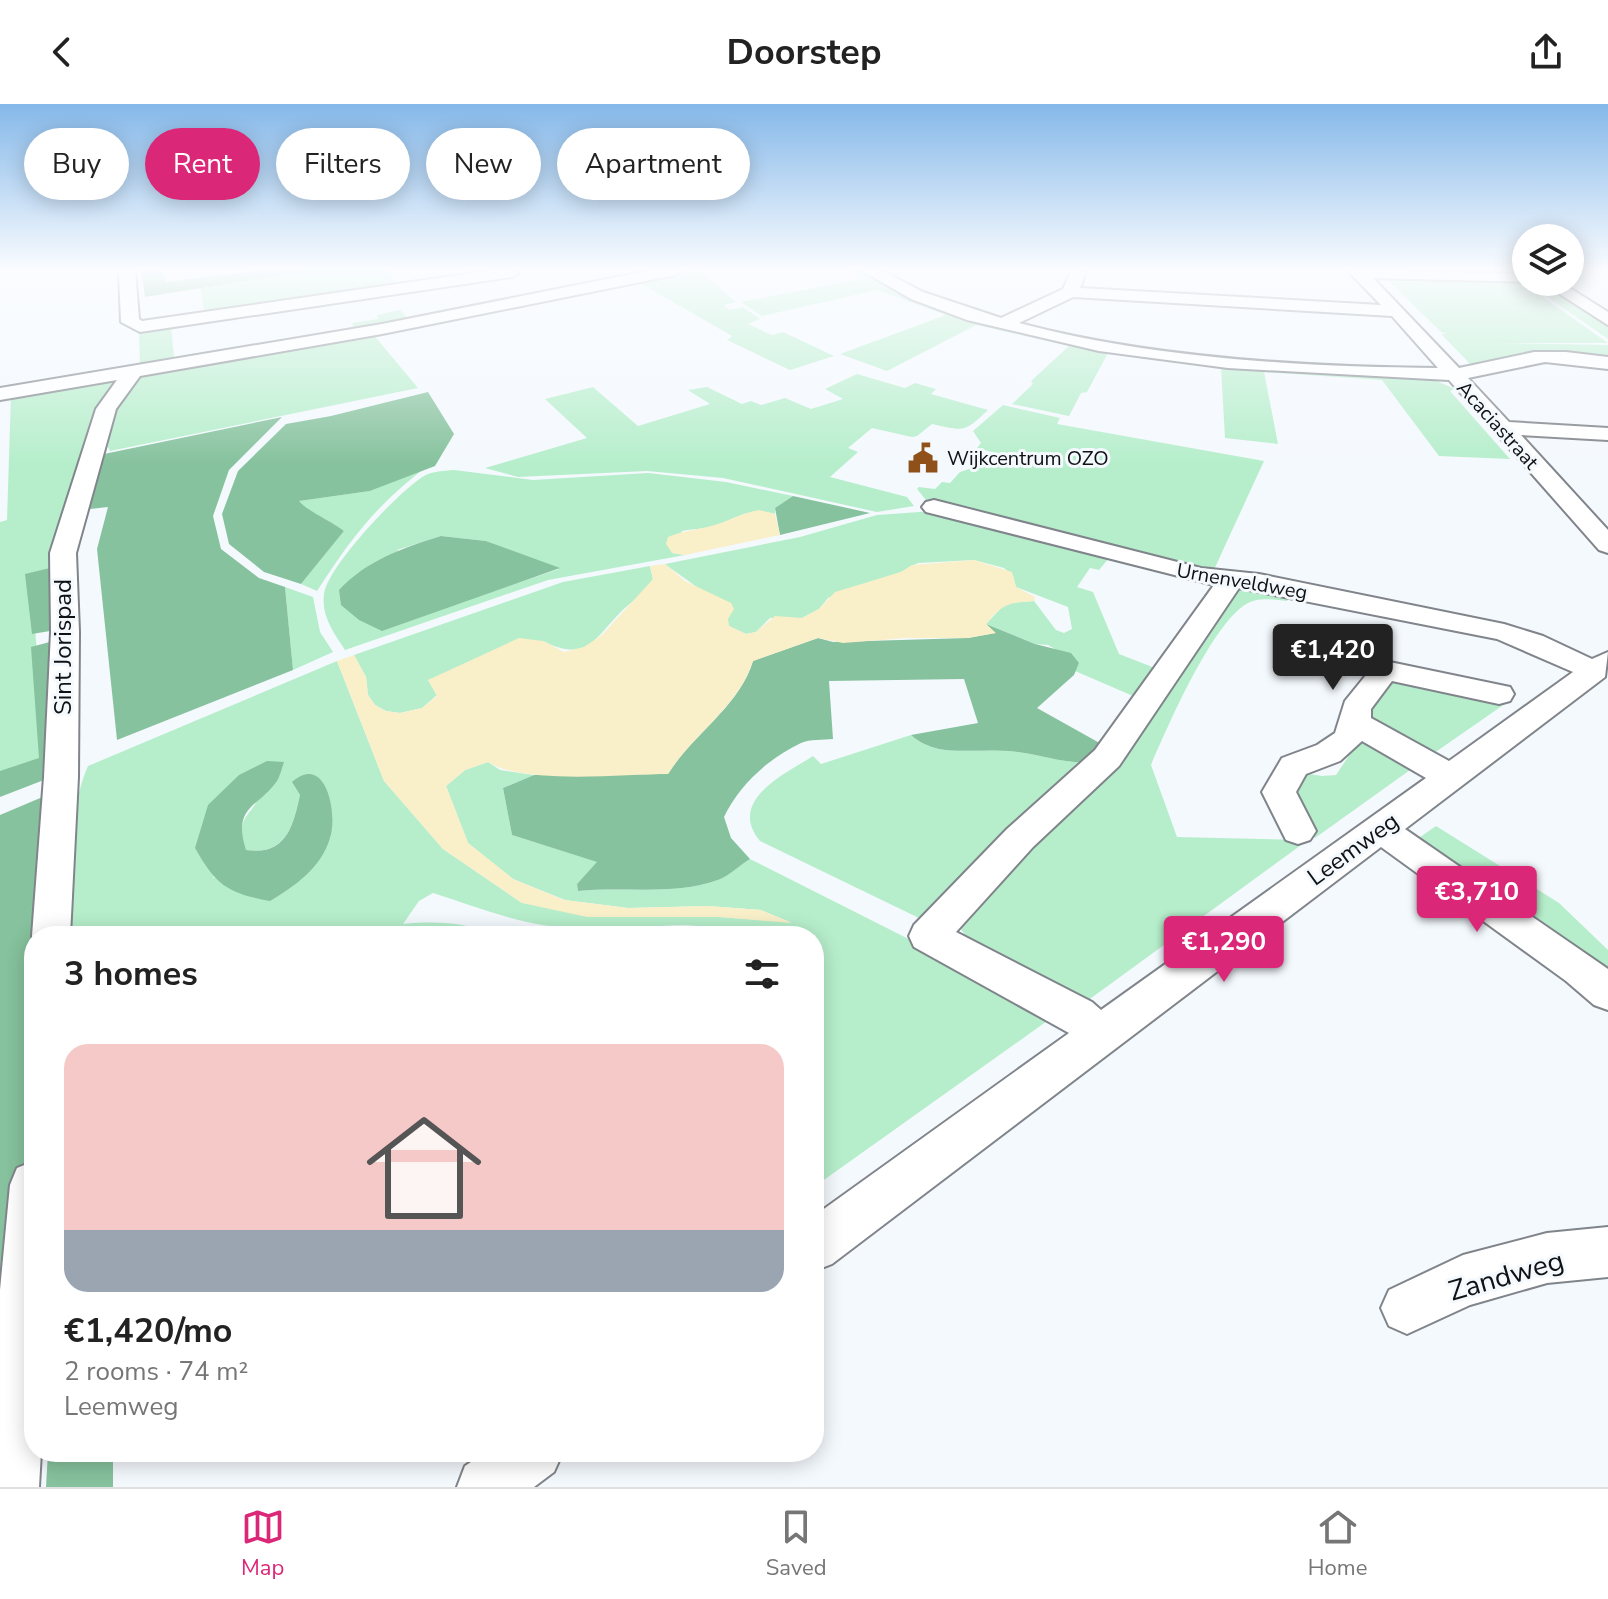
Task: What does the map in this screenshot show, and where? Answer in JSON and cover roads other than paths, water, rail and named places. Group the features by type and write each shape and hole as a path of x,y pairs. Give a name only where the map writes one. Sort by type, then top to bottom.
{"street":[{"path":"0,394 350,335"},
{"path":"1055,335 1116,347 1315,369 1452,374 1532,358 1573,358 1608,363"},
{"name":"Acaciastraat","path":"1418,335 1608,545"},
{"path":"1483,370 1500,374 1608,376"},
{"name":"Sint Jorispad","path":"52,926 63,704 63,553 106,409 133,372"},
{"path":"1501,428 1608,434"},
{"name":"Urnenveldweg","path":"934,507 1230,581 1259,582 1504,632 1601,666"},
{"path":"1581,515 1608,517"},
{"path":"1100,1035 1077,1015 928,936 1020,838 1107,758 1230,581"},
{"name":"Leemweg","path":"824,1239 1601,666"},
{"name":"Leemweg","path":"1298,831 1279,792 1294,766 1342,748 1357,724 1356,708 1385,670 1499,694"},
{"path":"1357,724 1453,778"},
{"path":"1380,829 1580,969 1608,993"},
{"name":"Zandweg","path":"1407,1308 1463,1281 1547,1258 1608,1252"},
{"path":"10,1487 24,1311"},
{"path":"486,1487 520,1462"}],"place":[{"name":"Wijkcentrum OZO","path":"923,458"}]}
